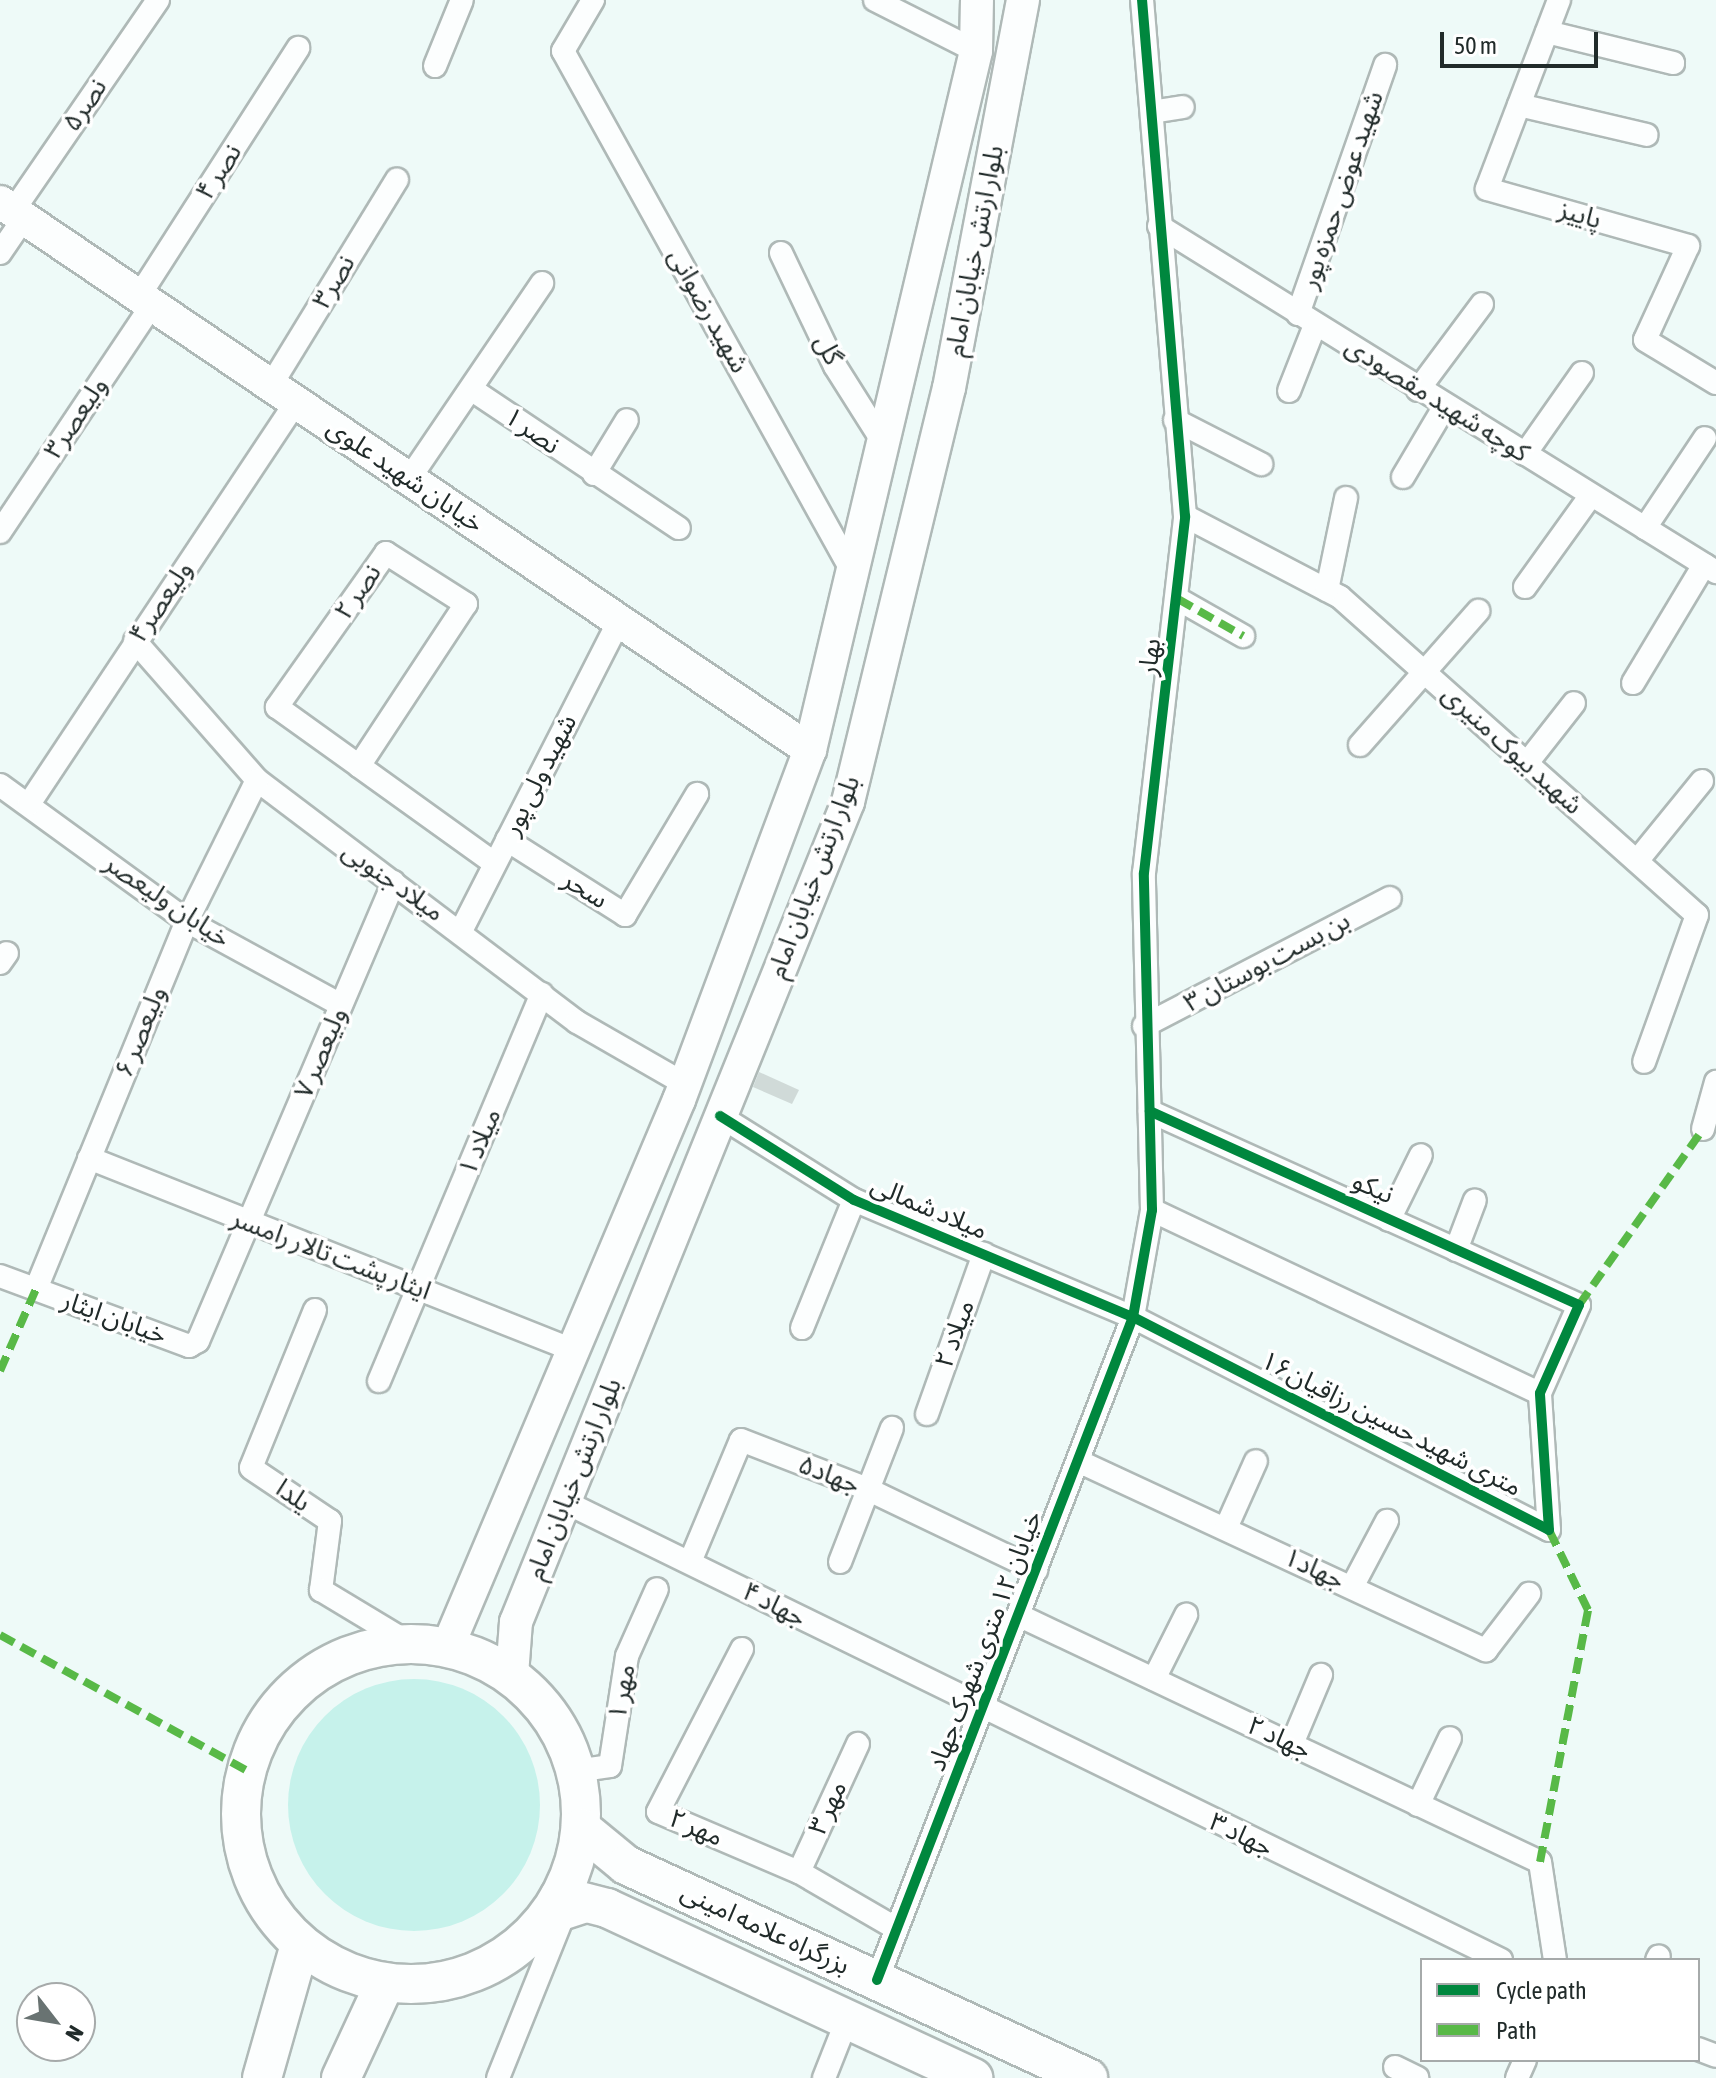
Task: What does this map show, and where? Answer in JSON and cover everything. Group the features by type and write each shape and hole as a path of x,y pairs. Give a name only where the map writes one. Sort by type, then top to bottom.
{"highway":[{"path":"389,1643 430,1646 512,1675 543,1705 575,1771 581,1828 560,1896 528,1937 486,1967 436,1983 385,1983 339,1970 300,1945 264,1904 244,1854 240,1800 252,1747 285,1697 332,1661 389,1643"},
{"name":"بزرگراه علامه امینی","path":"581,1828 626,1865 1088,2078"},
{"path":"604,1907 600,1879 626,1865"},
{"name":"بزرگراه علامه امینی","path":"560,1896 604,1907 974,2078"},
{"path":"262,2078 300,1945"},
{"path":"341,2078 385,1983"}],"main road":[{"name":"بلوار ارتش خیابان امام","path":"430,1646 475,1582 685,1084 810,750 976,51 977,0"},
{"name":"بلوار ارتش خیابان امام","path":"512,1675 522,1610 848,802 949,388 1023,0"},
{"name":"خیابان شهید علوی","path":"12,210 810,750"},
{"path":"475,1582 487,1611 501,1616 522,1610"}],"street":[{"name":"نصر۵","path":"0,253 12,210 158,0"},
{"path":"435,66 462,0"},
{"name":"شهید رضوانی","path":"593,0 563,51 852,571"},
{"path":"875,0 976,51"},
{"name":"بهار","path":"1133,1317 1152,1210 1144,1026 1144,873 1178,599 1185,516 1142,0"},
{"name":"پاییز","path":"1559,0 1487,189 1688,246 1645,340 1716,383"},
{"path":"1547,32 1673,63"},
{"name":"نصر ۴","path":"145,300 298,48"},
{"name":"شهید عوض حمزه پور","path":"1289,391 1306,320 1385,65"},
{"path":"1519,105 1647,135"},
{"path":"1152,112 1183,107"},
{"name":"نصر۳","path":"284,394 397,179"},
{"name":"کوچه شهید مقصودی","path":"1159,226 1418,390 1710,568"},
{"name":"گل","path":"781,253 835,366 883,442"},
{"path":"409,479 542,283"},
{"name":"ولیعصر۳","path":"0,532 145,300"},
{"path":"1418,390 1482,304"},
{"path":"1525,454 1582,373"},
{"name":"نصر ۱","path":"471,389 679,528"},
{"name":"ولیعصر۴","path":"29,804 135,641 284,394"},
{"path":"1403,477 1445,406"},
{"path":"594,474 627,420"},
{"path":"1175,420 1261,464"},
{"path":"1645,528 1705,438"},
{"path":"1525,587 1591,495"},
{"path":"1327,590 1346,498"},
{"name":"شهید بیوک منیری","path":"1185,516 1327,590 1424,672 1697,915 1644,1062"},
{"name":"نصر ۲","path":"359,766 466,604 386,553 277,707 491,861"},
{"path":"1633,683 1710,568"},
{"path":"1178,599 1243,636"},
{"path":"1360,745 1478,611"},
{"name":"شهید ولی پور","path":"462,929 491,861 507,840 619,621"},
{"name":"میلاد جنوبی","path":"135,641 257,780 462,929 542,994 685,1084"},
{"path":"1527,763 1574,703"},
{"name":"ولیعصر ۶","path":"36,1289 187,921 257,780"},
{"path":"1637,861 1702,781"},
{"name":"خیابان ولیعصر","path":"1,789 29,804 187,921 341,1005"},
{"name":"سحر","path":"507,840 625,915 697,794"},
{"name":"ولیعصر ۷","path":"248,1223 394,882"},
{"name":"بن بست بوستان ۳","path":"1144,1026 1390,898"},
{"name":"میلاد ۱","path":"379,1381 542,994"},
{"path":"1703,1129 1716,1082"},
{"name":"نیکو","path":"1150,1111 1579,1305"},
{"name":"میلاد شمالی","path":"720,1116 854,1200 1133,1317"},
{"path":"1389,1220 1421,1155"},
{"name":"ایثار پشت تالار رامسر","path":"89,1158 573,1350"},
{"path":"802,1328 854,1200"},
{"path":"1456,1250 1475,1200"},
{"path":"1152,1210 1540,1393"},
{"name":"خیابان ایثار","path":"0,1276 189,1346 204,1331 248,1223"},
{"name":"میلاد ۲","path":"927,1414 984,1254"},
{"name":"۱۶متری شهید حسین رزاقیان","path":"1133,1317 1549,1530 1540,1393 1579,1305"},
{"name":"یلدا","path":"315,1310 251,1468 330,1521 321,1590 430,1646"},
{"name":"خیابان ۱۲ متری شهرک جهاد","path":"877,1980 1133,1317"},
{"path":"840,1562 865,1488 892,1428"},
{"name":"جهاد۵","path":"690,1562 741,1440 865,1488 1036,1570"},
{"name":"جهاد۱","path":"1078,1461 1486,1650 1529,1594"},
{"path":"1226,1528 1256,1461"},
{"name":"جهاد ۴","path":"565,1502 982,1710"},
{"path":"1352,1587 1387,1521"},
{"name":"مهر ۱","path":"575,1771 610,1766 627,1656 657,1589"},
{"name":"جهاد ۲","path":"1018,1615 1540,1862 1555,1958"},
{"path":"1154,1679 1186,1615"},
{"name":"مهر ۲","path":"742,1649 658,1812 799,1872 897,1929"},
{"path":"1292,1744 1321,1675"},
{"name":"جهاد ۳","path":"982,1710 1497,1958"},
{"path":"1418,1805 1450,1738"},
{"name":"مهر ۳","path":"799,1872 858,1744"},
{"path":"498,2078 562,1919 604,1907"},
{"path":"824,2078 847,2020"},
{"path":"1395,2067 1418,2078"}],"green space":[{"path":"414,1679 462,1689 484,1700 503,1716 519,1735 530,1757 540,1805 530,1853 519,1875 503,1894 484,1910 462,1921 414,1931 366,1921 344,1910 325,1894 309,1875 298,1853 288,1805 298,1757 309,1735 325,1716 344,1700 366,1689"}],"building":[{"path":"759,1072 799,1090 792,1104 753,1087"}],"marked path":[{"path":"1178,599 1243,636"},
{"path":"1579,1305 1703,1129"},
{"path":"0,1371 36,1289"},
{"path":"1540,1862 1588,1610 1549,1530"},
{"path":"0,1635 247,1771"}],"cycle path":[{"path":"877,1980 1133,1317 1152,1210 1144,873 1185,516 1142,0"},
{"path":"720,1116 854,1200 1133,1317 1549,1530 1540,1393 1579,1305 1150,1111"}]}
